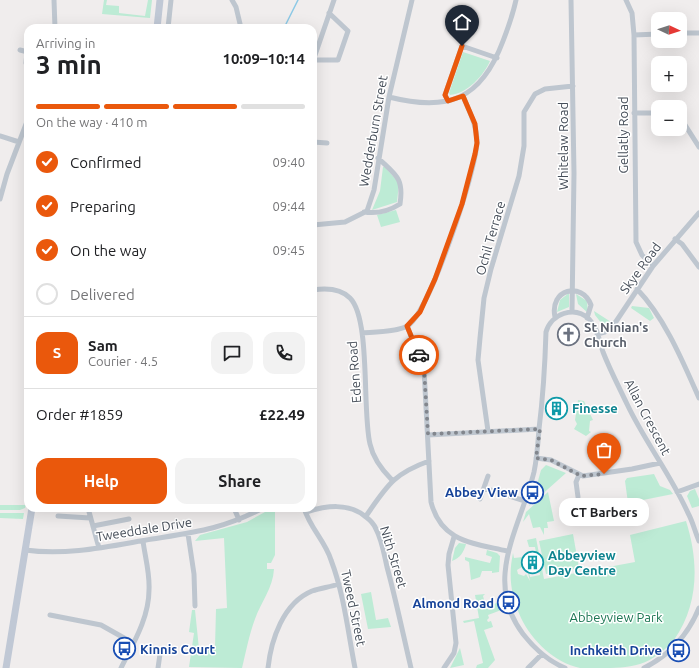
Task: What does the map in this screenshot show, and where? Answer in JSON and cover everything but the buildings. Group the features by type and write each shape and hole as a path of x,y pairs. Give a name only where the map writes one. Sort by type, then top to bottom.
{"main road":[{"path":"157,24 160,0"},
{"path":"6,668 31,512"}],"street":[{"path":"54,0 55,24"},
{"path":"168,24 171,0"},
{"path":"232,0 236,7 240,24"},
{"path":"317,49 334,0"},
{"name":"Wedderburn Street","path":"364,212 367,210 374,190 389,97 412,0"},
{"path":"389,97 406,101 439,103 463,96 480,83 489,72 497,58 516,0"},
{"name":"Whitelaw Road","path":"571,0 573,86 572,312"},
{"name":"Gellatly Road","path":"626,0 632,13 634,35 636,242 642,255 653,266"},
{"path":"317,61 338,60 348,31 329,13"},
{"path":"687,33 699,34"},
{"path":"634,35 651,34"},
{"path":"448,101 445,95 462,46 497,58"},
{"path":"20,50 24,51"},
{"name":"Ochil Terrace","path":"488,431 478,360 484,298 491,269 519,176 524,146 524,112 535,94 545,89 573,86"},
{"path":"362,333 387,331 407,326 420,312 435,279 462,204 477,143 475,124 463,96"},
{"path":"634,113 651,113"},
{"path":"687,128 699,147"},
{"path":"0,199 24,129"},
{"path":"0,136 19,142"},
{"path":"317,142 327,143"},
{"path":"317,225 345,222 364,212 374,213 394,208 400,204 402,186 399,179 378,158"},
{"name":"Skye Road","path":"597,334 605,332 613,326 653,266 699,213"},
{"path":"675,239 682,244 699,267"},
{"name":"Eden Road","path":"317,290 337,289 350,298 357,309 362,333 370,444 380,468 392,480"},
{"path":"637,289 649,302 683,362 699,398"},
{"path":"555,317 554,306 557,298 563,293 572,291 582,293 587,296 591,305 587,318 578,312 572,312 555,317 547,326 545,376 536,458 525,501 507,551 505,564 505,586 512,613 527,639 542,654 565,668"},
{"name":"Allan Crescent","path":"587,318 592,323 603,352 628,406 677,492 688,513 699,541"},
{"path":"407,326 424,369 431,502 437,519 454,537 507,551"},
{"path":"428,434 540,429"},
{"path":"536,458 551,460 579,475 590,476 660,463"},
{"path":"366,516 392,480 414,466 429,461"},
{"path":"578,497 576,482 579,475"},
{"path":"480,499 488,476"},
{"path":"677,492 699,484"},
{"path":"484,488 525,501"},
{"name":"Nith Street","path":"317,508 337,506 352,509 366,516 374,525 379,537 411,668"},
{"path":"89,512 99,548"},
{"path":"236,512 239,520"},
{"name":"Tweeddale Drive","path":"25,550 56,552 99,548 188,534 239,520 255,512"},
{"name":"Tweed Street","path":"306,512 309,522 328,551 339,584 354,668"},
{"path":"58,516 90,518"},
{"path":"93,526 129,519"},
{"path":"188,534 194,574 195,606"},
{"path":"444,668 454,653 456,643 448,565 449,554 454,537"},
{"path":"121,668 145,616 149,597 149,576 143,541"},
{"path":"268,668 269,651 280,623 296,602 312,592 339,584"},
{"path":"644,668 656,662 673,649 686,634 699,608"},
{"path":"50,615 101,625 133,643"},
{"path":"158,668 160,654"},
{"path":"528,668 542,654"}],"green space":[{"path":"104,0 107,0 106,5 119,6 119,13 145,16 148,0 152,0 150,18 102,14"},
{"path":"463,52 490,61 484,72 474,83 463,91 450,95 449,93"},
{"path":"383,167 385,167 399,183 397,202 372,210 380,191"},
{"path":"396,210 400,222 381,227 377,215"},
{"path":"569,293 569,307 557,312 560,300"},
{"path":"576,294 587,301 588,313 578,304"},
{"path":"632,306 649,308 654,318 650,321 631,308"},
{"path":"594,311 611,322 606,325 602,324 595,315"},
{"path":"578,400 584,401 593,420 590,421 589,431 591,432 586,436 574,429 577,424 575,420"},
{"path":"546,465 566,473 529,506 541,470"},
{"path":"654,474 660,486 670,490 673,494 628,503 625,481 627,478"},
{"path":"695,489 699,499 699,506 692,508 687,496 690,491"},
{"path":"548,492 554,521 547,522 548,528 544,528 544,535 540,527 533,528 529,514 523,522 526,512"},
{"path":"0,505 24,505 24,508 20,510 0,510"},
{"path":"265,512 275,512 275,555 271,563 267,563 267,569 274,569 273,576 269,589 257,613 249,637 242,668 189,667 194,633 189,632 192,610 195,610 199,649 215,647 216,609 227,608 224,538 195,541 200,535 247,522"},
{"path":"0,513 24,513 23,519 0,518"},
{"name":"Abbeyview Park","path":"686,521 695,567 692,597 688,612 674,640 650,660 640,664 616,668 580,668 553,656 531,635 521,618 511,586 511,562 513,553 514,558 523,557 525,568 522,567 517,570 518,574 524,576 526,574 530,581 525,561 527,562 530,577 540,575 535,547 529,547 527,540 536,538 544,579 635,562 630,535"},
{"path":"573,534 579,568 546,574 539,541"},
{"path":"459,543 466,544 463,552 452,561 455,548"},
{"path":"487,550 497,553 500,556 499,572 492,573 492,571 482,571 480,577 471,580 469,562 465,560 465,557 490,563 492,557 486,555"},
{"path":"371,592 376,620 388,618 391,627 368,629 361,594"},
{"path":"485,594 483,596 486,607 502,601 504,609 488,615 489,618 487,620 488,622 491,621 493,627 484,630 495,660 488,668 476,668 477,665 483,663 474,621 464,623 463,621 479,618 475,595"},
{"path":"460,648 464,665 450,668"}],"waterway":[{"path":"286,24 298,0"}],"way so far":[{"path":"419,355 424,369 428,434 540,429 536,458 551,460 563,465 581,476 604,474"}],"place":[{"name":"St Ninian's Church","path":"569,334"},
{"name":"Finesse","path":"557,408"},
{"name":"CT Barbers","path":"604,474"},
{"name":"Abbey View","path":"533,492"},
{"name":"Abbeyview Day Centre","path":"532,562"},
{"name":"Almond Road","path":"509,603"},
{"name":"Kinnis Court","path":"124,649"},
{"name":"Inchkeith Drive","path":"678,650"}],"route":[{"path":"419,355 407,326 414,321 420,312 435,279 462,204 477,143 475,124 463,96 448,101 445,95 462,46"}]}
